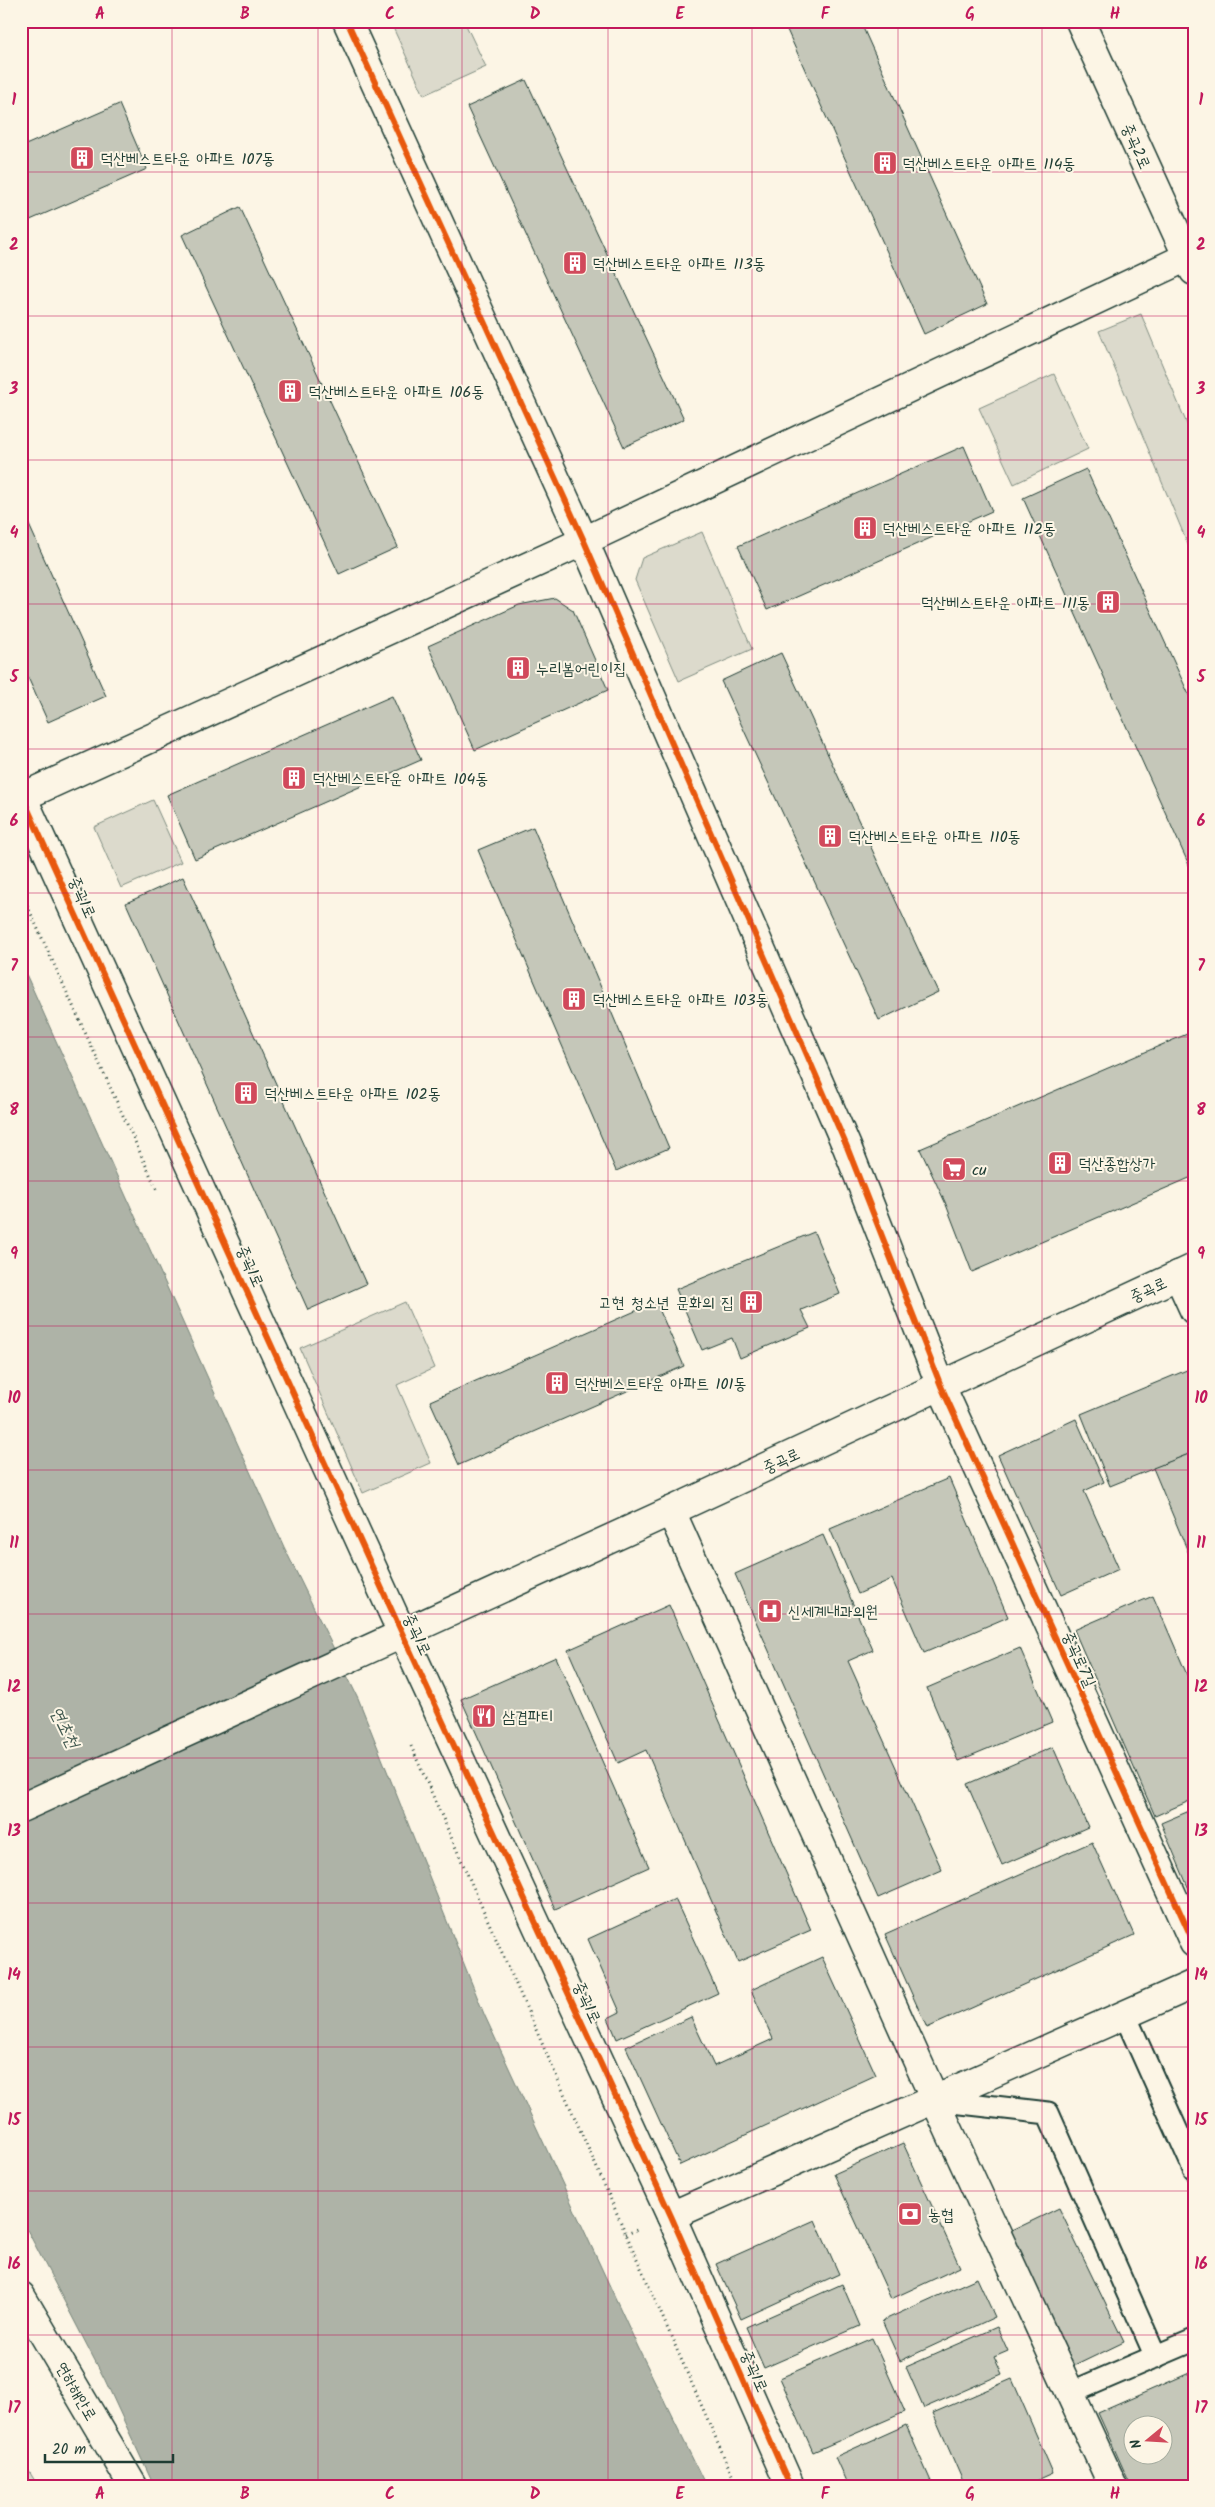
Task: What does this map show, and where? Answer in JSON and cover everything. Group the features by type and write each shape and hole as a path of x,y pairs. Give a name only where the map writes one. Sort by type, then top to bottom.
{"street":[{"name":"중곡로7길","path":"347,21 584,541 846,1147 941,1386 1194,1943"},
{"name":"중곡2로","path":"1080,21 1191,264"},
{"path":"22,796 1191,264"},
{"name":"중곡1로","path":"22,796 402,1633 671,2216 790,2486"},
{"path":"1186,1272 1194,1310"},
{"name":"중곡로","path":"21,1808 672,1511 1186,1272"},
{"path":"672,1511 935,2100 1113,2486"},
{"path":"671,2216 1194,1984"},
{"name":"연하해안로","path":"21,2296 132,2486"}],"lane":[{"path":"1125,2015 1194,2169"},
{"path":"935,2100 1048,2113 1156,2357"},
{"path":"1070,2393 1194,2340"}],"path":[{"path":"409,1741 737,2486"}],"shaded area":[{"path":"390,21 464,21 486,67 424,95"},
{"path":"1141,314 1194,441 1194,559 1099,331"},
{"path":"1054,374 1088,449 1014,484 979,408"},
{"path":"702,532 752,649 679,681 635,580 642,558"},
{"path":"153,800 181,862 121,888 94,827"},
{"path":"405,1302 434,1368 397,1385 431,1463 363,1493 300,1348"},
{"path":"21,2458 38,2486 21,2486"}],"water":[{"name":"연초천","path":"21,963 284,1547 358,1698 484,2014 638,2347 706,2486 154,2486 105,2380 21,2218"}],"building":[{"name":"덕산베스트타운 아파트 114동","path":"783,21 860,21 987,304 924,334"},
{"name":"덕산베스트타운 아파트 113동","path":"526,80 684,419 624,447 467,107"},
{"name":"덕산베스트타운 아파트 107동","path":"119,104 147,169 21,224 21,147"},
{"name":"덕산베스트타운 아파트 106동","path":"240,207 398,547 339,574 182,235"},
{"name":"덕산베스트타운 아파트 112동","path":"964,446 992,511 767,610 738,546"},
{"name":"덕산베스트타운 아파트 111동","path":"1086,469 1194,706 1194,876 1023,498"},
{"path":"21,507 106,696 48,722 21,662"},
{"name":"누리봄어린이집","path":"555,598 573,610 608,690 475,750 428,646 519,605"},
{"name":"덕산베스트타운 아파트 110동","path":"781,653 938,992 879,1020 721,681"},
{"name":"덕산베스트타운 아파트 104동","path":"392,696 421,760 195,859 167,795"},
{"name":"덕산베스트타운 아파트 103동","path":"533,827 669,1148 616,1171 478,850"},
{"name":"덕산베스트타운 아파트 102동","path":"183,877 366,1284 308,1310 126,903"},
{"name":"덕산종합상가","path":"1194,1031 1194,1176 972,1272 945,1202 920,1149"},
{"name":"고현 청소년 문화의 집","path":"814,1232 840,1294 801,1310 810,1328 740,1358 732,1338 702,1350 676,1289"},
{"name":"덕산베스트타운 아파트 101동","path":"656,1302 684,1366 459,1465 430,1401"},
{"path":"1194,1367 1194,1452 1110,1486 1081,1414"},
{"path":"1076,1419 1104,1482 1084,1491 1119,1569 1061,1595 998,1455"},
{"path":"1194,1452 1194,1566 1153,1468"},
{"path":"949,1478 1008,1617 924,1653 892,1579 858,1594 830,1529"},
{"path":"823,1535 873,1650 848,1661 942,1870 878,1898 735,1574"},
{"path":"1153,1596 1194,1691 1194,1799 1155,1816 1074,1630"},
{"path":"669,1605 811,1930 738,1962 646,1750 618,1763 568,1650"},
{"path":"1020,1648 1052,1722 958,1761 927,1688"},
{"path":"556,1657 649,1867 555,1909 461,1699"},
{"path":"1053,1747 1088,1827 1002,1865 967,1784"},
{"path":"1194,1809 1194,1901 1161,1823"},
{"path":"1092,1842 1134,1935 927,2028 885,1934"},
{"path":"675,1899 718,1993 617,2039 608,2018 620,2012 588,1939"},
{"path":"822,1957 876,2075 680,2165 626,2047 691,2017 714,2066 773,2039 751,1990"},
{"path":"903,2143 960,2267 891,2299 834,2174"},
{"path":"1059,2208 1124,2342 1068,2369 1003,2235"},
{"path":"815,2220 839,2274 741,2319 716,2264"},
{"path":"977,2278 995,2317 900,2361 882,2321"},
{"path":"842,2284 860,2326 764,2368 746,2327"},
{"path":"997,2327 1008,2351 994,2357 1002,2374 924,2408 906,2367"},
{"path":"872,2338 905,2412 813,2452 780,2378"},
{"path":"1194,2371 1194,2486 1131,2486 1098,2413"},
{"path":"1012,2379 1053,2473 1024,2486 965,2486 933,2413"},
{"path":"906,2425 933,2486 848,2486 835,2457"}],"cycle path":[{"path":"347,21 584,541 847,1147 941,1386 1194,1943"},
{"path":"21,794 402,1633 671,2216 790,2486"}],"place":[{"name":"덕산베스트타운 아파트 107동","path":"82,158"},
{"name":"덕산베스트타운 아파트 114동","path":"885,163"},
{"name":"덕산베스트타운 아파트 113동","path":"575,263"},
{"name":"덕산베스트타운 아파트 106동","path":"290,391"},
{"name":"덕산베스트타운 아파트 112동","path":"865,528"},
{"name":"덕산베스트타운 아파트 111동","path":"1108,602"},
{"name":"누리봄어린이집","path":"518,668"},
{"name":"덕산베스트타운 아파트 104동","path":"294,778"},
{"name":"덕산베스트타운 아파트 110동","path":"830,836"},
{"name":"덕산베스트타운 아파트 103동","path":"574,999"},
{"name":"덕산베스트타운 아파트 102동","path":"246,1093"},
{"name":"덕산종합상가","path":"1060,1163"},
{"name":"cu","path":"954,1169"},
{"name":"고현 청소년 문화의 집","path":"751,1302"},
{"name":"덕산베스트타운 아파트 101동","path":"557,1383"},
{"name":"신세계내과의원","path":"770,1611"},
{"name":"삼겹파티","path":"484,1716"},
{"name":"농협","path":"910,2214"}]}
